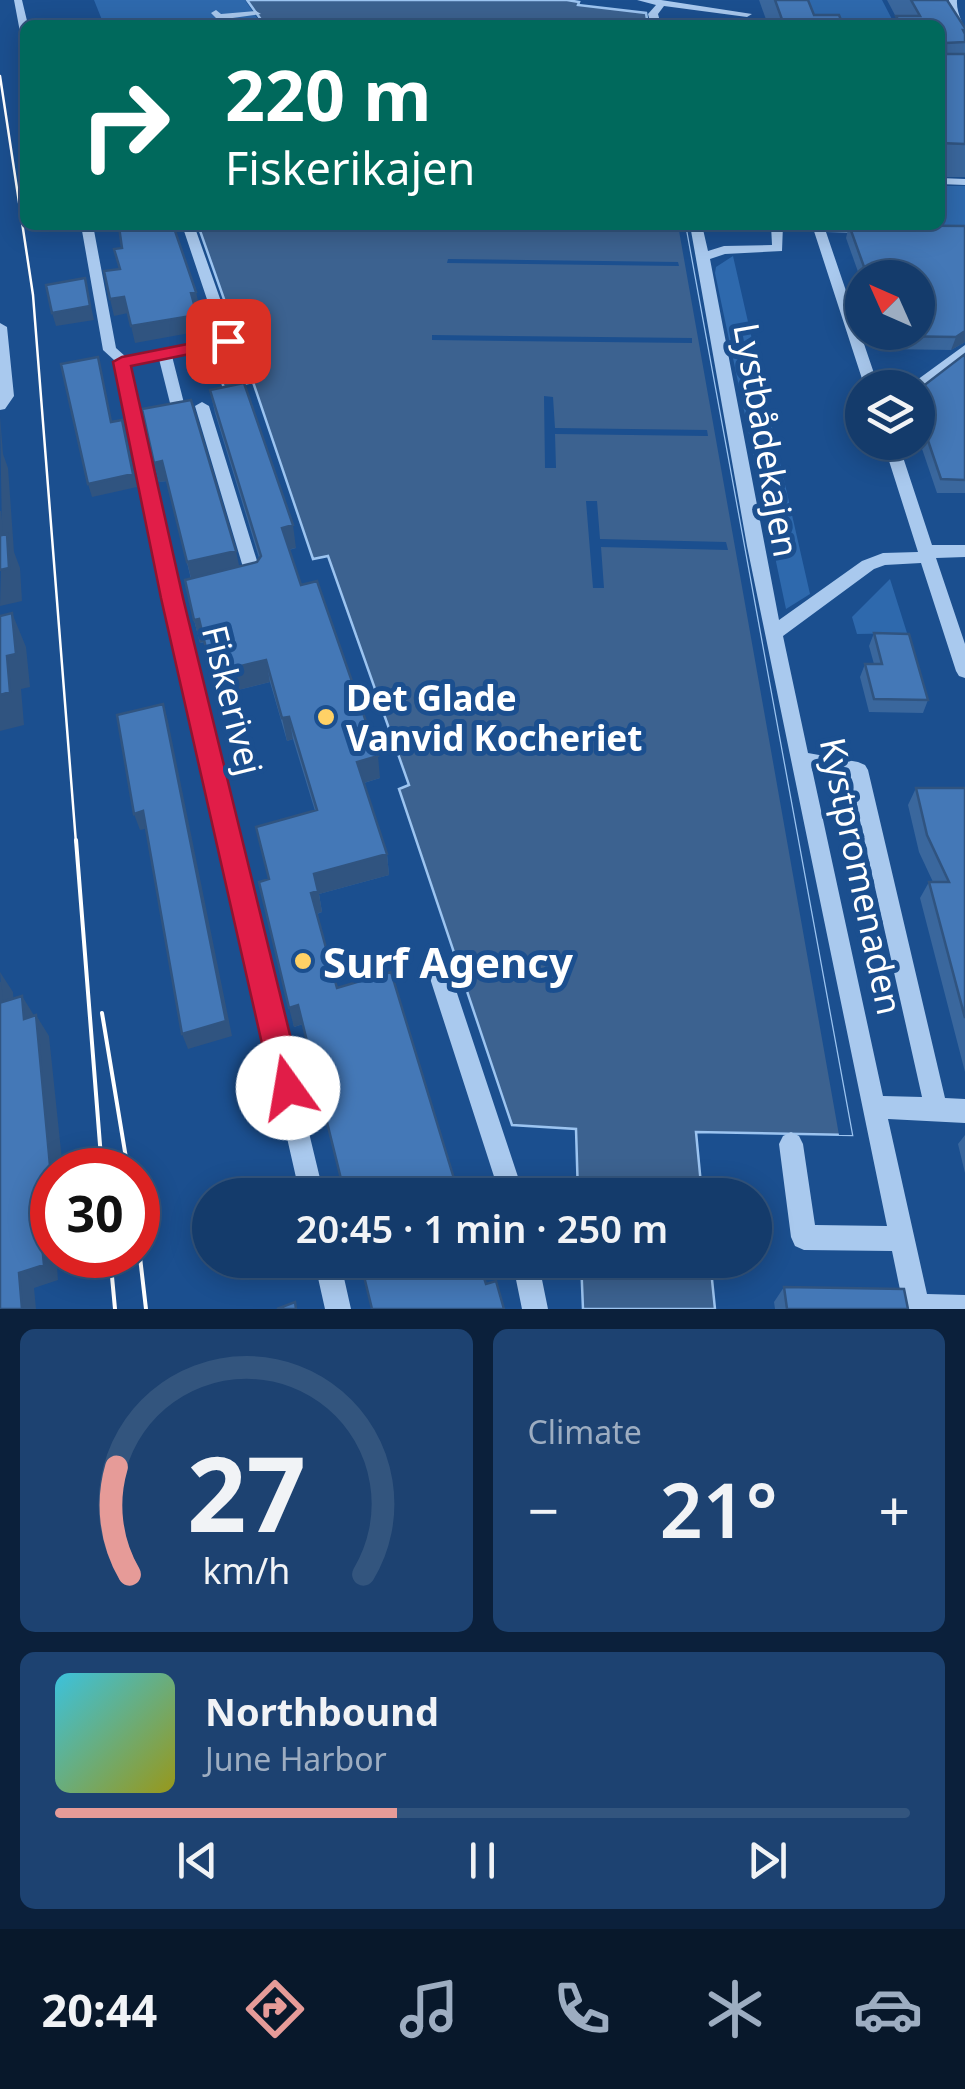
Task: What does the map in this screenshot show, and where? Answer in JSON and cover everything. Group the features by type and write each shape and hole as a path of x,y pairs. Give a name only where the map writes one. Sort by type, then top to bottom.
{"street":[{"path":"641,0 749,19 743,0"},
{"path":"707,0 719,20"},
{"path":"953,0 952,12 965,34"},
{"path":"212,20 215,10 249,3"},
{"path":"655,20 654,14 662,3"},
{"path":"216,13 238,10"},
{"path":"216,13 218,17 256,14"},
{"name":"Fiskerivej","path":"87,230 110,350 156,416 180,595 308,1178"},
{"path":"122,362 228,341 190,230"},
{"name":"Lystbådekajen","path":"697,230 774,633"},
{"path":"703,258 724,250 778,248 778,230"},
{"path":"819,230 866,370"},
{"path":"0,327 7,396 0,406"},
{"path":"935,372 965,349"},
{"path":"164,354 156,416 209,405 254,577 238,581"},
{"path":"896,460 965,670"},
{"path":"774,633 868,564 965,551"},
{"name":"Kystpromenaden","path":"774,633 917,1308"},
{"path":"801,759 858,770 936,1109"},
{"path":"438,969 506,1178"},
{"path":"876,1108 965,1111"},
{"path":"792,1144 804,1237 904,1239"},
{"path":"330,1278 338,1309"},
{"path":"530,1278 536,1309"},
{"path":"917,1308 965,1308"}],"shaded area":[{"path":"94,0 245,0 259,20 102,20"},
{"path":"247,0 567,0 579,2 578,5 646,13 647,20 291,20 261,20"},
{"path":"796,0 882,0 892,20 805,20"},
{"path":"945,186 965,186 965,227 945,227"},
{"path":"200,230 686,230 852,1135 696,1132 700,1178 577,1178 576,1129 512,1125 399,789 409,785 328,556 313,559 253,382 224,388 215,361 236,356 238,339"},
{"path":"733,256 810,594 786,609 715,273 716,267"},
{"path":"890,579 907,633 857,634 852,617"},
{"path":"582,1278 712,1278 715,1309 583,1309"}],"pier":[{"path":"679,230 686,230 852,1135 839,1135"},
{"path":"448,259 678,262 679,266 447,263"},
{"path":"432,335 692,338 692,343 432,340"},
{"path":"544,396 553,397 555,428 707,430 708,436 555,434 556,468 545,468"},
{"path":"586,501 597,501 600,539 726,542 728,550 601,547 604,588 593,588"}],"building":[{"path":"775,0 808,0 814,15 839,15 841,20 782,20"},
{"path":"911,0 947,0 965,28 965,42 946,43 946,54 965,54 965,144 945,143 945,20 898,20 896,16 920,16"},
{"path":"945,226 965,226 965,331 956,337 935,337 935,260 862,260 851,230 945,230"},
{"path":"119,230 175,230 196,292 191,293 197,315 131,326 124,297 110,299 104,271 120,269 114,249 122,248"},
{"path":"85,278 90,306 52,313 46,285"},
{"path":"965,354 965,480 941,479 935,460 935,377"},
{"path":"98,357 111,422 122,420 133,474 88,484 61,364"},
{"path":"244,383 293,525 282,528 301,585 317,581 378,756 357,762 387,854 314,874 318,891 311,893 337,988 391,972 454,1178 341,1178 298,1005 289,1008 259,882 269,879 256,827 317,810 289,717 282,718 266,660 212,673 185,580 257,562 261,556 210,390"},
{"path":"191,400 236,551 187,562 162,461 154,463 142,409"},
{"path":"0,511 2,535 7,534 9,568 0,570"},
{"path":"12,613 16,654 7,656 10,692 0,695 0,616"},
{"path":"874,633 909,634 928,700 874,699 865,664 882,664"},
{"path":"163,704 226,1021 182,1034 143,811 134,814 117,715"},
{"path":"916,788 965,788 965,1018 929,882 949,882 927,835"},
{"path":"0,982 2,1002 22,996 24,1019 36,1015 48,1148 30,1148 30,1269 19,1273 22,1309 0,1309"},
{"path":"364,1278 484,1278 486,1284 496,1281 504,1309 372,1309"},
{"path":"784,1287 904,1289 908,1309 787,1309"},
{"path":"295,1302 296,1309 277,1309"}],"tram line":[{"path":"0,76 20,209"},
{"path":"23,230 33,295 76,843"},
{"path":"76,840 100,1148"},
{"path":"102,1013 124,1148"},
{"path":"112,1278 115,1309"},
{"path":"142,1278 146,1309"}],"place":[{"name":"Det Glade Vanvid Kocheriet","path":"326,717"},
{"name":"Surf Agency","path":"303,961"}],"route":[{"path":"228,341 122,362 172,598 288,1088"}]}
